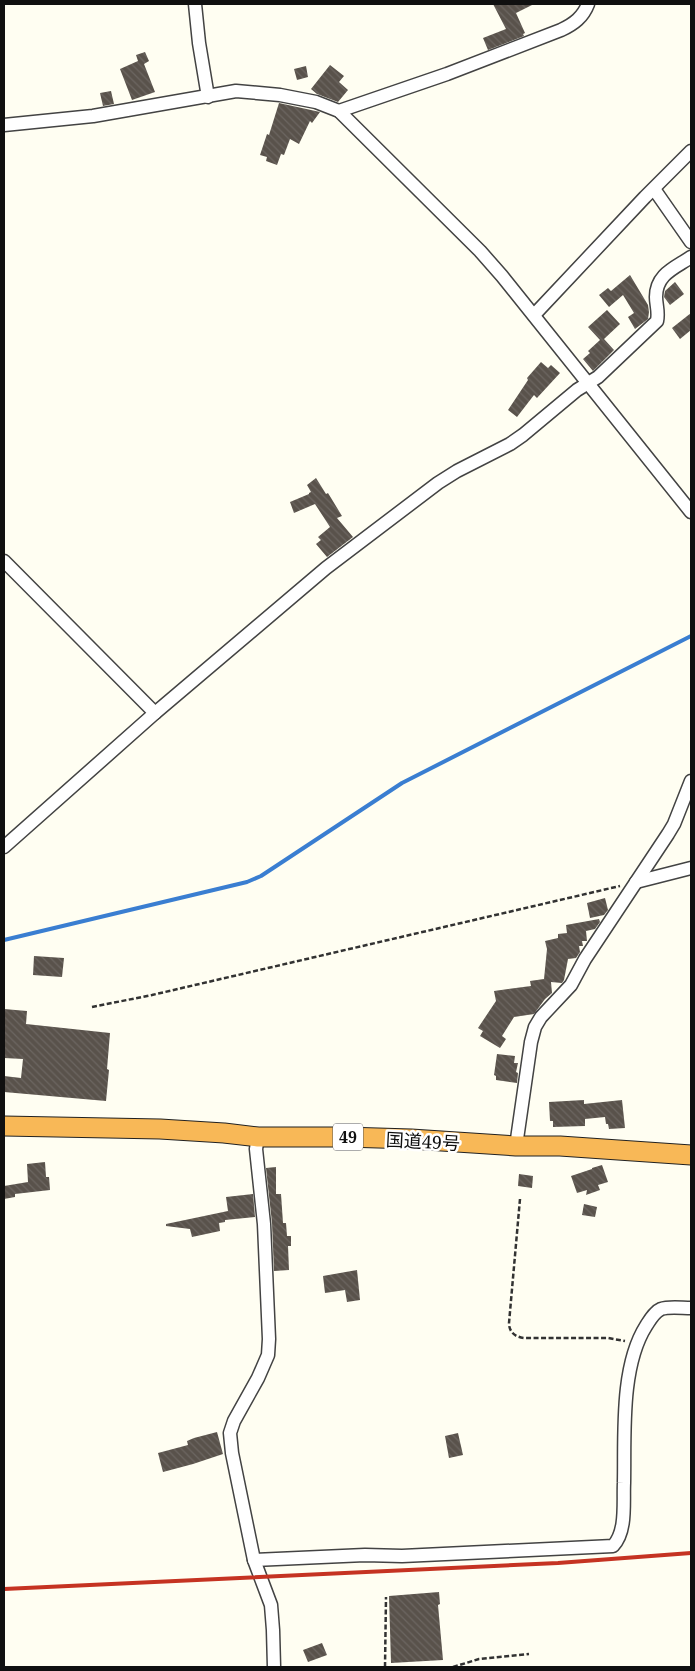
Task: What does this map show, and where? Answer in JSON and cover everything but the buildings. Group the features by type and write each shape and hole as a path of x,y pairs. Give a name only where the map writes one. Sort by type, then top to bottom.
{"highway":[{"name":"国道49号","path":"4,1126 160,1129 258,1137 411,1139 516,1146 560,1146 691,1155"}],"street":[{"path":"195,4 208,97"},
{"path":"339,111 447,74 561,30 573,24 582,16 588,4"},
{"path":"4,125 93,116 236,91 265,93 316,102 339,111 480,251 534,315 691,512"},
{"path":"534,315 691,151"},
{"path":"654,189 691,242"},
{"path":"4,847 155,713 334,562 438,483 457,471 510,444 577,390 598,377 657,321 656,292 659,281 668,272 691,257"},
{"path":"4,561 155,713"},
{"path":"516,1146 531,1042 536,1027 542,1017 571,985 585,959 674,824 691,781"},
{"path":"636,882 691,868"},
{"path":"258,1137 256,1148 264,1224 268,1355 258,1378 234,1421 230,1433 232,1454 254,1560 271,1605 274,1667"},
{"path":"254,1560 365,1555 402,1556 613,1546 619,1539 623,1517 626,1399 636,1345 645,1328 657,1312 667,1308 691,1308"}],"path":[{"path":"92,1007 152,995 636,882"},
{"path":"520,1199 509,1328 512,1333 524,1338 608,1338 636,1345"},
{"path":"384,1667 386,1597"},
{"path":"453,1667 479,1660 530,1654"}],"waterway":[{"path":"4,940 247,882 261,876 402,783 691,636"}],"railway":[{"path":"4,1589 558,1563 691,1553"}]}
